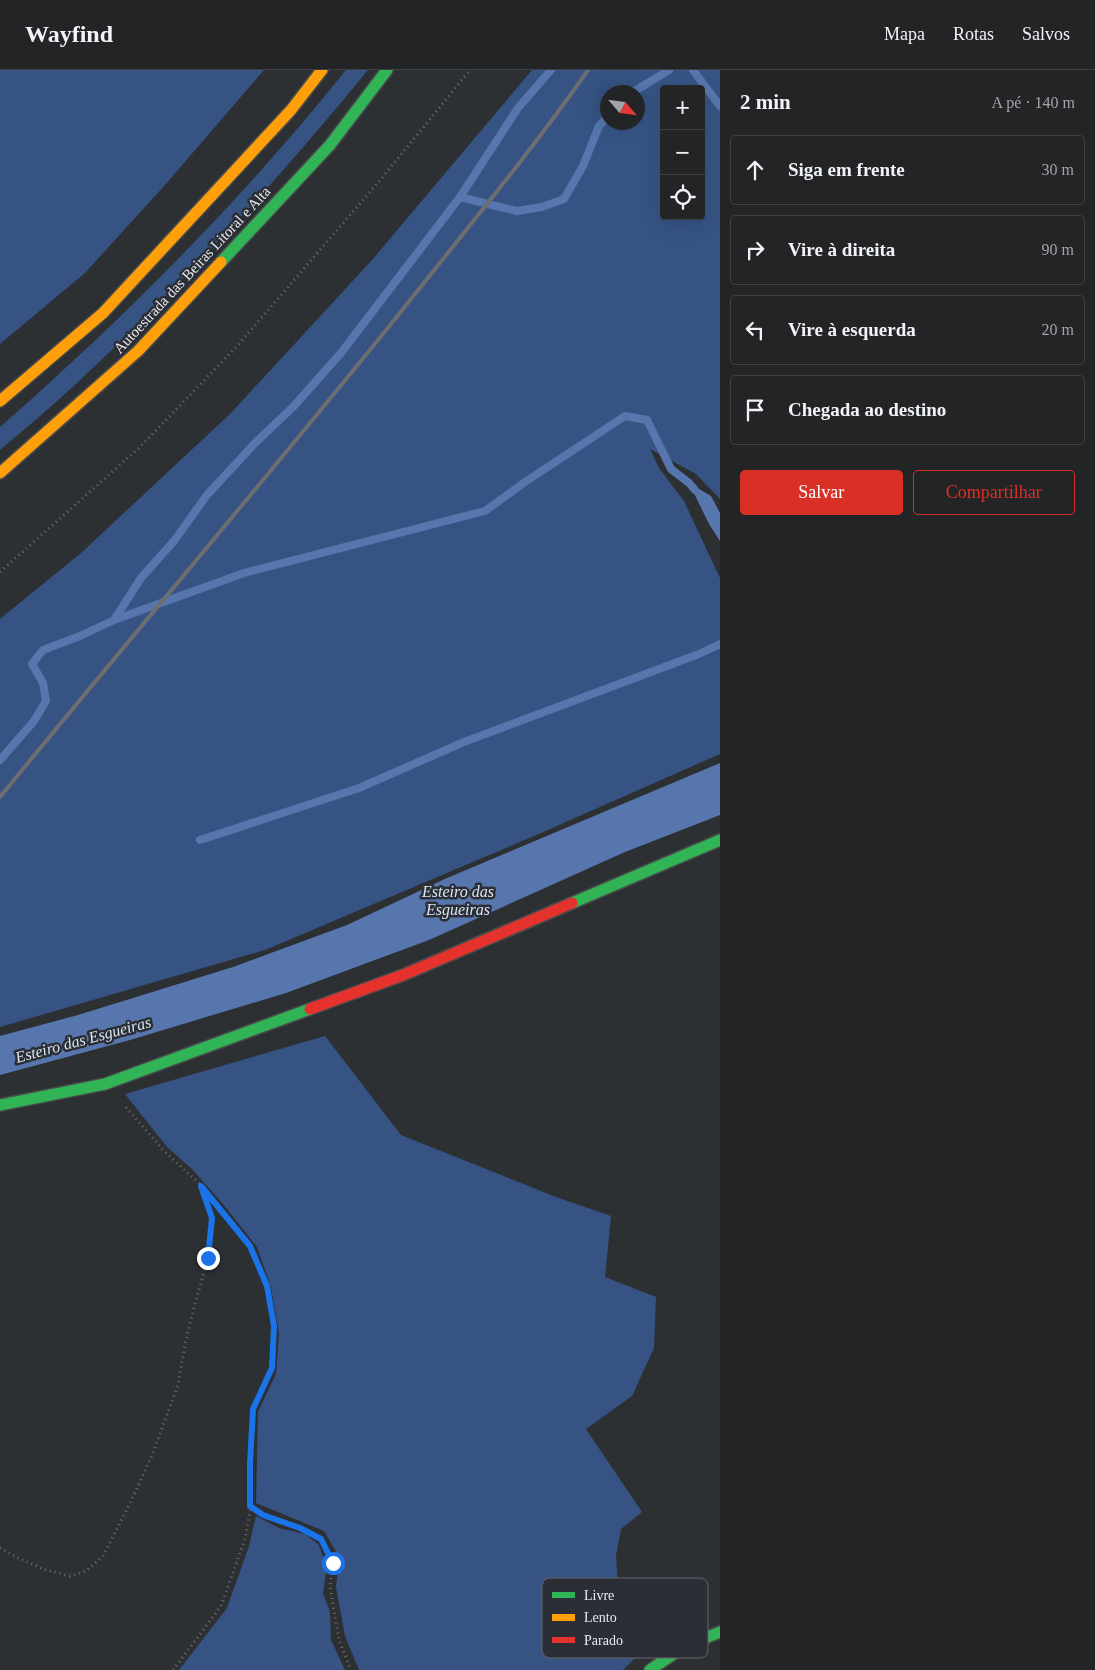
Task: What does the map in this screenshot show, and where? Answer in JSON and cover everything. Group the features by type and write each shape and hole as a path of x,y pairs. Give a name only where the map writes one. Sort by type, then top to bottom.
{"main road":[{"path":"0,401 103,313 291,110 322,70"},
{"name":"Autoestrada das Beiras Litoral e Alta","path":"0,473 138,351 330,145 387,70"},
{"path":"0,1105 105,1084 402,974 720,840"},
{"path":"708,1637 720,1632"},
{"path":"650,1670 668,1658"}],"path":[{"path":"0,572 140,447 238,345 382,178 470,70"},
{"path":"105,1084 164,1152 201,1186 250,1246 267,1286 274,1326 272,1368 253,1409 250,1506 245,1539 221,1606 173,1670"},
{"path":"0,1548 46,1570 70,1576 86,1571 102,1556 151,1458 178,1385 185,1344 208,1258 212,1218 201,1186"},
{"path":"250,1506 263,1515 300,1528 321,1539 333,1563 330,1587 339,1640 351,1670"}],"shaded area":[{"path":"0,70 264,70 165,185 85,273 0,344"},
{"path":"346,70 368,70 264,192 154,309 49,409 0,450 0,427 92,344 224,211 266,165"},
{"path":"532,70 720,70 720,499 696,474 650,449 659,468 684,501 720,578 720,754 541,833 265,950 0,1027 0,619 81,553 231,413 372,260"},
{"path":"325,1036 401,1135 556,1197 611,1216 605,1277 656,1297 654,1348 632,1396 586,1429 642,1512 621,1529 616,1556 617,1578 542,1578 542,1658 635,1658 623,1670 359,1670 345,1636 336,1587 339,1557 324,1531 256,1503 258,1412 276,1374 279,1333 271,1287 257,1247 191,1168 167,1147 125,1094"},
{"path":"256,1516 279,1528 305,1534 318,1544 327,1565 323,1593 330,1612 331,1640 345,1670 179,1670 227,1608 249,1546"}],"water":[{"path":"689,483 711,496 720,513 720,541 709,524"},
{"name":"Esteiro das Esgueiras","path":"720,763 720,815 625,852 429,940 286,993 130,1040 0,1075 0,1036 78,1015 233,967 347,925 447,878"}],"waterway":[{"path":"460,197 518,108 551,70"},
{"path":"644,85 669,70"},
{"path":"693,70 720,106"},
{"path":"114,620 141,578 174,541 207,495 256,442 294,406 341,353 460,197 517,211 542,207 564,199 583,166 600,125"},
{"path":"0,760 34,721 46,701 43,683 32,664 43,650 80,636 114,620 244,573 485,511 525,482 625,416 647,420 671,469 695,490"},
{"path":"200,840 359,788 464,742 699,654 720,644"}],"railway":[{"path":"0,797 395,319 518,165 588,70"}],"traffic: fast":[{"path":"221,262 330,145 387,70"},
{"path":"572,903 720,840"},
{"path":"0,1105 105,1084 310,1009"},
{"path":"708,1637 720,1632"},
{"path":"650,1670 668,1658"}],"traffic: slow":[{"path":"0,401 103,313 291,110 322,70"},
{"path":"0,473 138,351 221,262"}],"traffic: jam":[{"path":"310,1009 403,975 572,903"}],"route":[{"path":"208,1258 212,1218 201,1186 250,1246 267,1286 274,1326 272,1368 253,1409 250,1506 263,1515 300,1528 321,1539 333,1563"}]}
